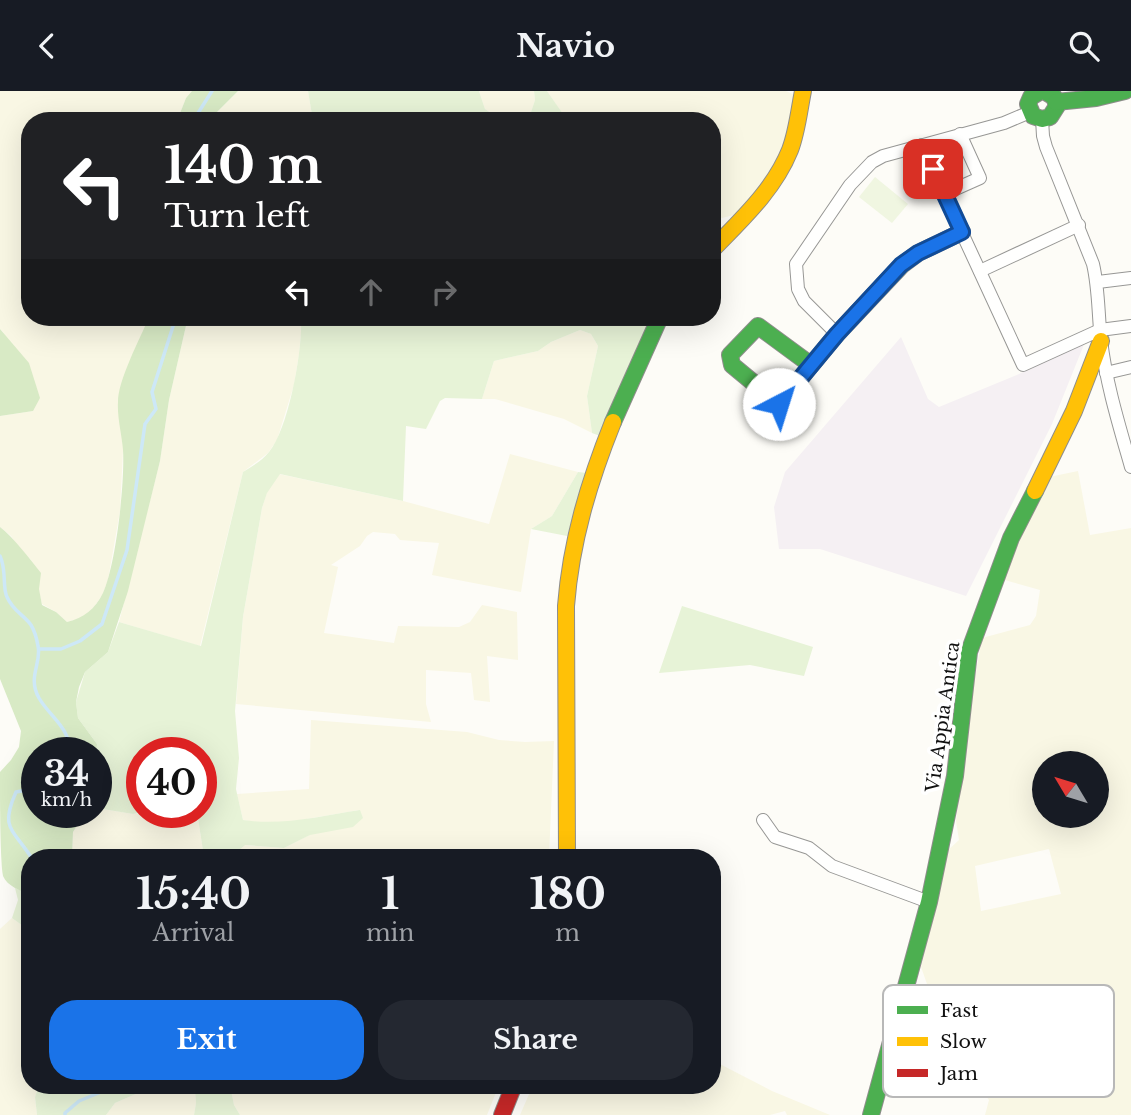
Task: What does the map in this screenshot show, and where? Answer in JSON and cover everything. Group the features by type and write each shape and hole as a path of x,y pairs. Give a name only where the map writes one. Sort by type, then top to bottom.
{"street":[{"path":"721,240 761,197 783,165 791,148 803,91"},
{"path":"1036,115 1028,104 1041,94 1096,98 1125,91"},
{"path":"837,334 804,301 798,289 796,264 842,195 861,173 883,156 1011,120 1054,114 1041,94"},
{"name":"Via Appia Antica","path":"906,985 929,902 954,776 966,671 972,644 1011,538 1074,411 1100,335 1098,282 1036,115"},
{"path":"944,194 979,178 960,134"},
{"path":"922,145 1023,365 1131,326"},
{"path":"980,271 1079,225"},
{"path":"811,365 758,326 730,355 732,365 779,404 837,334 901,265 918,253 962,232"},
{"path":"1098,282 1131,278"},
{"path":"567,849 567,572 572,545 604,444 635,367 656,326"},
{"path":"1100,335 1106,373 1131,467"},
{"path":"1106,373 1131,367"},
{"path":"763,820 775,837 809,848 832,866 929,902"},
{"name":"Via Appia Antica","path":"871,1115 883,1071"},
{"path":"502,1115 510,1094"}],"shaded area":[{"path":"0,91 192,91 181,112 21,112 21,326 145,326 127,371 120,511 108,580 94,607 82,618 67,622 42,604 31,560 0,527 0,416 33,411 0,329"},
{"path":"238,91 308,91 312,112 217,112"},
{"path":"479,91 534,91 535,100 531,112 490,112 485,109"},
{"path":"547,91 786,91 795,95 784,145 776,163 756,193 734,215 722,218 721,112 561,112"},
{"path":"186,326 302,326 294,385 277,440 268,453 243,472 200,646 119,622 160,461 169,400"},
{"path":"580,330 591,334 598,346 587,396 592,433 564,419 495,399 482,399 494,361 538,351 551,342"},
{"path":"901,337 928,399 939,407 1019,374 1085,342 1052,424 966,596 820,549 779,549 774,507 785,472"},
{"path":"510,454 578,472 552,516 531,529 521,592 432,575 439,543 400,540 395,534 373,532 360,546 331,565 338,567 324,633 394,643 398,626 459,627 470,622 482,605 517,612 518,660 487,656 490,702 474,700 471,673 426,670 426,704 431,722 236,704 243,617 262,508 267,492 279,474 403,501 489,524"},
{"path":"1078,471 1090,535 1131,528 1131,1115 985,1115 989,1100 987,1097 1114,1097 1114,985 927,985 921,967 946,852 959,840 956,821 968,717 982,638 1030,625 1036,616 1040,590 1001,579 1049,477","holes":["1049,849 1061,894 981,911 975,866"]},
{"path":"311,720 467,732 499,740 554,741 549,849 240,849 244,845 284,848 359,810 289,822 261,823 243,820 237,794 309,789"},
{"path":"112,811 126,813 126,828 199,828 203,849 72,849 76,828 112,828"},
{"path":"12,918 21,924 21,1094 36,1094 37,1115 0,1115 0,929"},
{"path":"721,1065 772,1091 830,1115 787,1115 785,1111 770,1115 520,1115 529,1094 721,1094"},
{"path":"136,1094 195,1094 196,1103 194,1115 106,1115 115,1103"},
{"path":"232,1094 495,1094 487,1115 240,1115"}],"green space":[{"path":"192,91 238,91 217,112 181,112"},
{"path":"308,91 479,91 485,109 490,112 312,112"},
{"path":"534,91 547,91 562,112 531,112 535,100"},
{"path":"875,177 908,204 892,223 859,197"},
{"path":"145,326 186,326 169,400 160,461 128,591 108,652 85,672 79,687 76,702 78,718 92,737 21,737 21,828 76,828 72,849 21,849 21,891 8,883 3,876 2,867 0,772 19,747 21,731 0,679 0,527 41,573 39,589 42,605 67,622 84,615 96,604 108,580 121,502 123,450 118,414 119,393 125,371"},
{"path":"301,326 648,326 600,436 592,433 587,396 598,346 591,334 580,330 551,342 538,351 494,361 482,399 445,398 440,401 426,429 406,426 403,501 280,474 267,493 262,508 243,617 235,711 239,758 236,789 243,820 287,821 360,810 363,818 353,827 310,835 284,848 245,845 240,849 203,849 199,828 217,828 217,737 126,737 126,813 112,811 112,737 92,737 78,718 76,702 85,672 108,652 119,622 201,646 243,472 260,461 276,441 283,425 297,367"},
{"path":"0,329 29,363 40,398 33,411 0,416"},
{"path":"578,472 587,473 567,536 531,529 552,516"},
{"path":"682,606 813,647 804,676 750,665 659,673"},
{"path":"15,888 21,891 21,924 12,918 18,900"},
{"path":"36,1094 136,1094 115,1103 106,1115 37,1115"},
{"path":"195,1094 232,1094 240,1115 194,1115"}],"waterway":[{"path":"199,112 212,91"},
{"path":"39,649 61,649 80,641 102,624 127,550 145,424 156,409 152,392 173,326"},
{"path":"0,556 7,597 31,625 37,641 39,652 34,677 36,690 43,705 67,737"},
{"path":"21,791 16,792 11,804 9,821 10,827 25,849"},
{"path":"65,1115 79,1101 96,1094"}],"traffic: fast":[{"path":"1041,91 1031,97 1028,104 1033,116 1042,119 1050,117 1057,106 1054,97 1044,91"},
{"path":"1056,102 1096,98 1125,91"},
{"path":"811,365 758,326 730,355 732,365 779,404 837,334 902,265 918,253 962,232"},
{"path":"613,422 656,326"},
{"path":"906,985 929,902 955,776 969,652 1011,538 1035,491"},
{"path":"871,1115 883,1071"}],"traffic: slow":[{"path":"721,241 756,204 783,165 794,136 803,91"},
{"path":"1035,491 1074,411 1101,341"},
{"path":"567,849 568,582 582,512 613,422"}],"traffic: jam":[{"path":"502,1115 510,1094"}],"route":[{"path":"779,404 837,334 901,265 918,253 962,232 933,169"}]}
